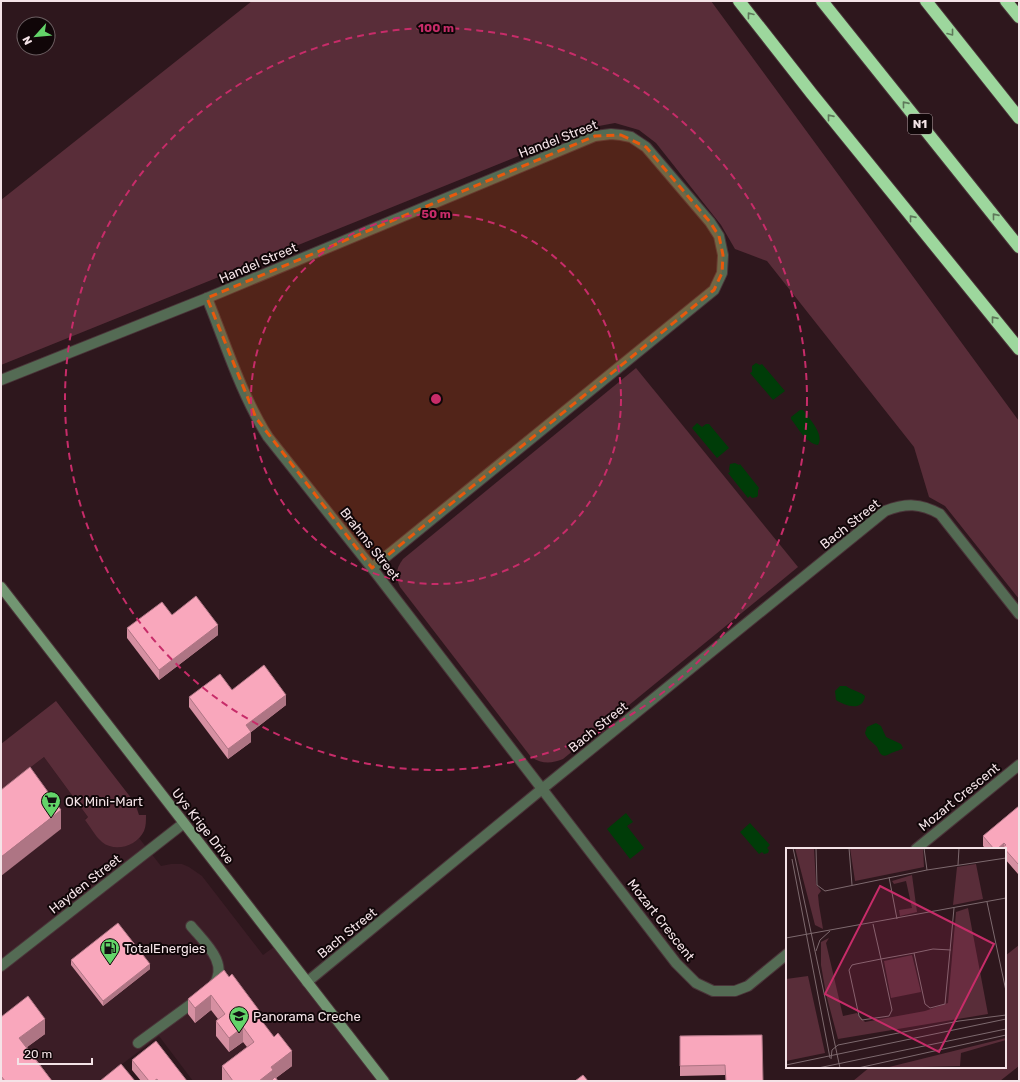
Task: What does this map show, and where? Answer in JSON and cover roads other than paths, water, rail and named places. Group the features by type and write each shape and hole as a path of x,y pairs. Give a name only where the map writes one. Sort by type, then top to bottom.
{"highway":[{"path":"739,1 812,94 1019,349"},
{"name":"N1","path":"822,1 1019,247"},
{"path":"926,1 1019,118"},
{"path":"1006,1 1019,17"}],"street":[{"name":"Handel Street","path":"1,380 207,298 595,136 611,134 631,137 646,147 710,222 719,236 723,255 722,273 714,290 372,568"},
{"name":"Brahms Street","path":"207,298 245,394 256,418 268,437 372,568 542,789"},
{"name":"Bach Street","path":"308,982 542,789 885,511 899,506 911,505 928,508 940,514 1019,614"},
{"name":"Uys Krige Drive","path":"1,587 384,1081"},
{"name":"Mozart Crescent","path":"917,848 1019,765"},
{"name":"Mozart Crescent","path":"542,789 676,963 696,983 714,991 735,991 748,986 786,955"},
{"name":"Hayden Street","path":"1,966 184,823"},
{"path":"138,1043 207,992 217,981 219,967 217,957 191,926"}],"place":[{"name":"OK Mini-Mart","path":"51,818"},
{"name":"TotalEnergies","path":"110,965"},
{"name":"Panorama Creche","path":"239,1033"}]}
